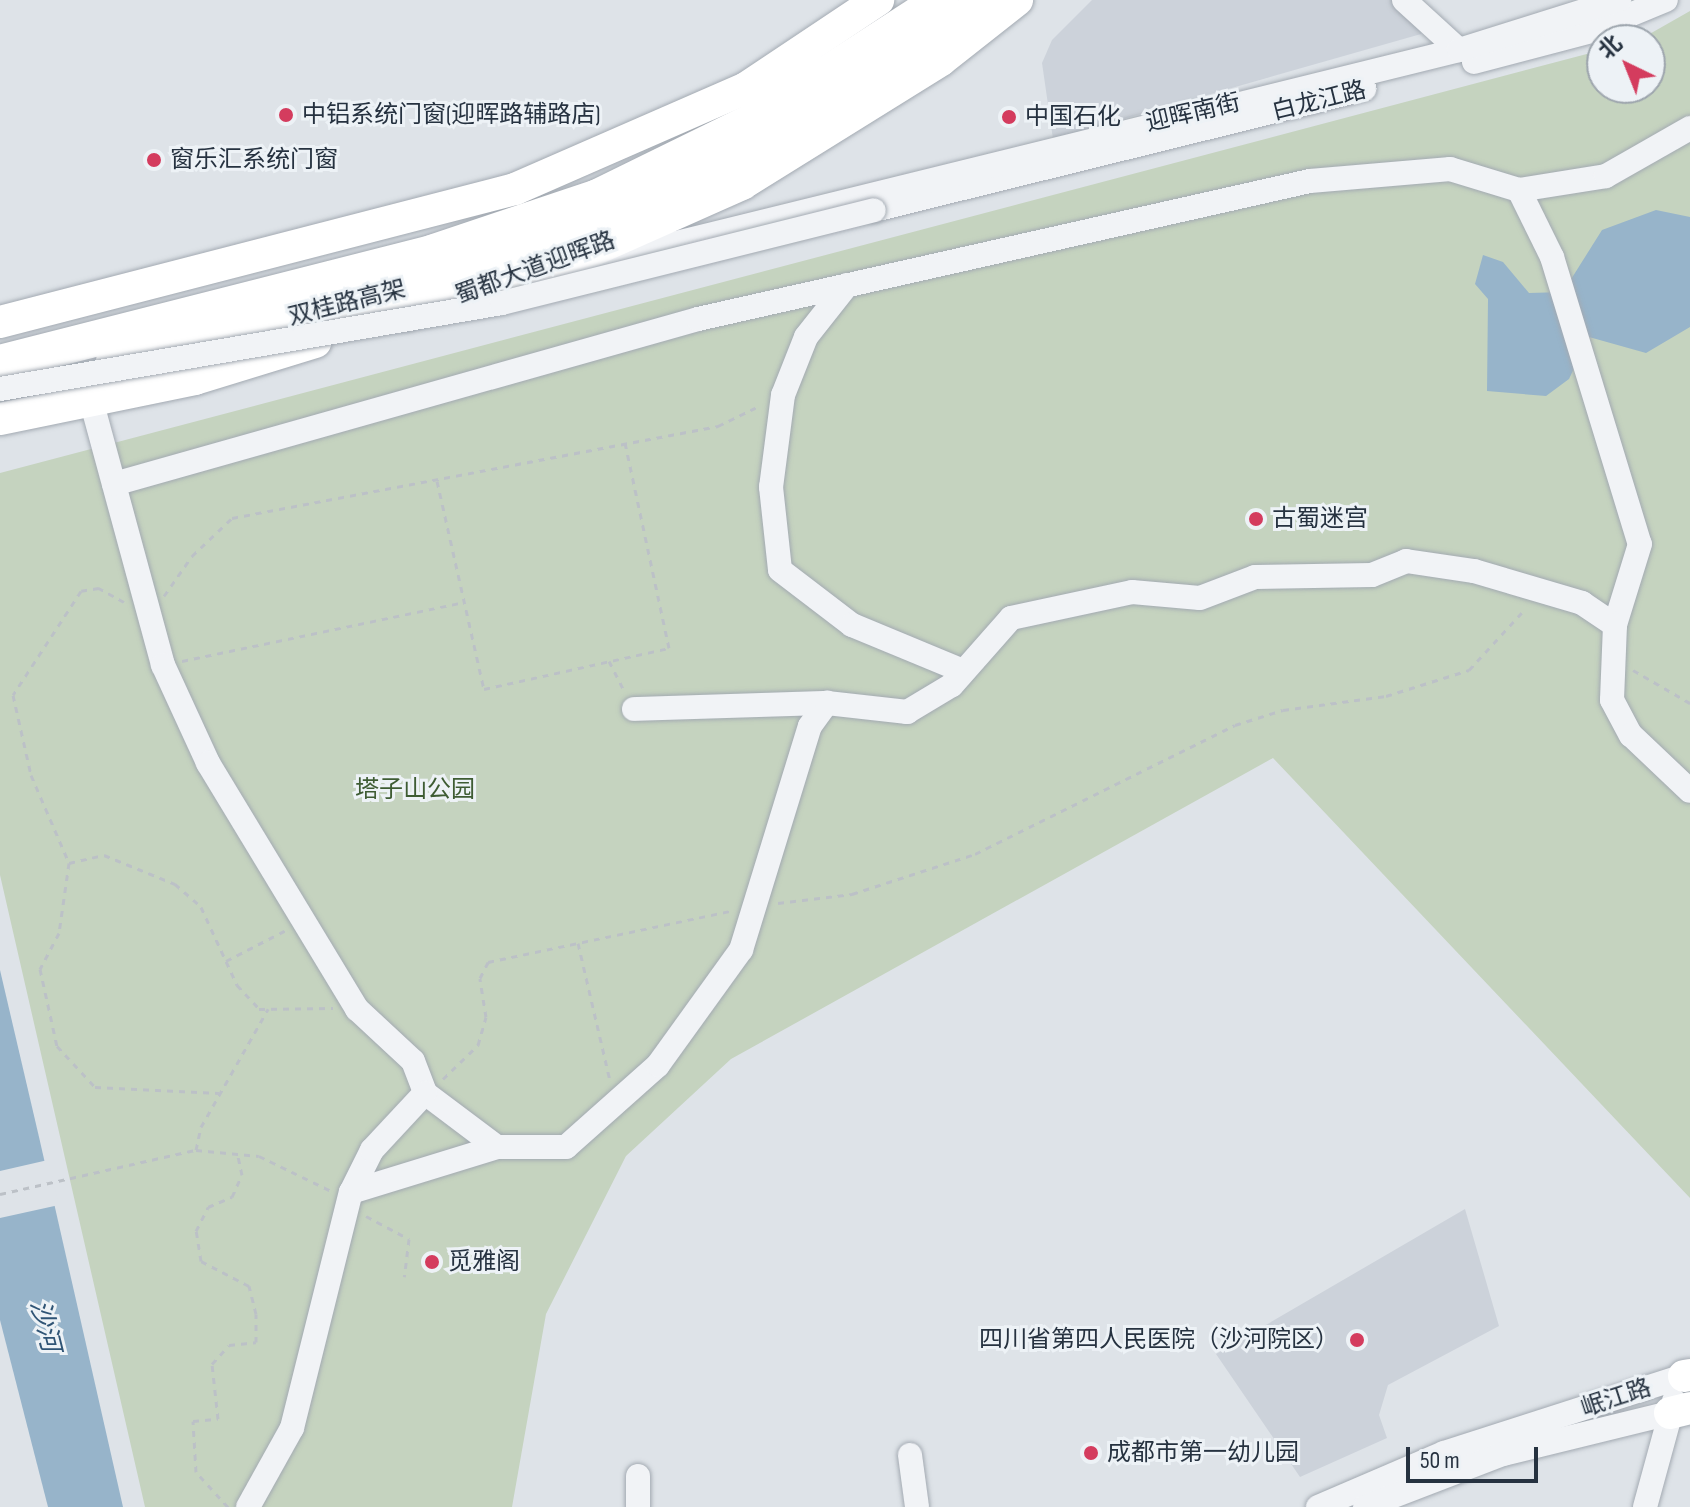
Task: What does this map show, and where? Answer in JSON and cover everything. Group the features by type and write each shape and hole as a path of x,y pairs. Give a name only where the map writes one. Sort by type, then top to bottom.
{"highway":[{"path":"763,131 943,17 988,0"},
{"name":"双桂路高架","path":"0,363 529,224 763,131"},
{"name":"双桂路高架","path":"0,407 553,246 763,131"}],"main road":[{"path":"0,322 515,189 746,88 878,0"},
{"path":"943,17 1008,0"},
{"name":"蜀都大道迎晖路","path":"0,407 91,400 195,379 578,257 742,184 941,60 1017,0"}],"street":[{"path":"1404,0 1459,50"},
{"name":"迎晖南街","path":"578,257 624,256 1459,50 1619,0"},
{"name":"白龙江路","path":"0,407 502,303 1462,65 1591,31 1666,0"},
{"path":"114,484 698,319 847,285 1310,181 1450,169 1519,190 1606,176 1690,128"},
{"path":"1519,190 1552,257 1640,544 1615,625 1612,700 1631,735 1690,791"},
{"path":"847,285 806,337 783,395 771,487 780,570 852,625 963,671"},
{"path":"91,400 163,665 208,763 300,922 357,1009 413,1061 425,1093 497,1147"},
{"path":"634,709 827,703 907,712 963,671 1011,618 1132,592 1200,598 1255,577 1372,575 1406,561 1582,603 1615,625"},
{"path":"349,1200 497,1147 566,1147 658,1065 741,950 810,726 827,703"},
{"path":"248,1507 292,1428 349,1200 372,1150 425,1093"},
{"path":"1645,1507 1680,1410 1687,1375"},
{"name":"岷江路","path":"1318,1507 1444,1453 1687,1375"},
{"name":"岷江路","path":"1365,1507 1503,1454 1680,1410"},
{"path":"910,1455 917,1507"},
{"path":"638,1476 638,1507"}],"path":[{"path":"219,1093 95,1087 57,1046 40,969 59,933 69,863 31,775 13,695 81,591 99,588 150,617 192,556 232,518 718,426 783,395"},
{"path":"437,481 484,689 669,648 625,443"},
{"path":"425,1093 478,1045 486,1017 480,978 488,962 754,906 852,894 975,854 1235,725 1283,710 1386,696 1469,670 1526,612 1528,588"},
{"path":"163,665 464,602"},
{"path":"1614,657 1690,703"},
{"path":"609,661 634,709"},
{"path":"69,863 104,855 175,884 201,907 226,961 259,1009 357,1009"},
{"path":"226,961 300,922"},
{"path":"578,943 615,1104"},
{"path":"196,1150 219,1093 269,1007"},
{"path":"0,1194 196,1150 259,1156 321,1190 349,1200 409,1239 404,1277"},
{"path":"228,1507 196,1472 193,1421 218,1419 212,1364 229,1345 256,1342 256,1314 249,1286 201,1261 196,1231 208,1207 232,1197 242,1175 238,1156"}],"shaded area":[{"path":"1092,0 1410,0 1428,16 1421,34 1053,139 1042,63 1052,40"},
{"name":"四川省第四人民医院（沙河院区）","path":"1465,1209 1499,1326 1388,1385 1379,1415 1387,1438 1300,1477 1216,1354"}],"green space":[{"name":"塔子山公园","path":"1690,11 1690,1198 1273,758 731,1059 626,1156 546,1314 512,1507 145,1507 0,875 0,473 1586,54 1586,104 1666,104 1666,25"}],"water":[{"path":"1656,210 1690,217 1690,327 1646,353 1589,337 1569,379 1546,396 1487,391 1488,299 1475,284 1483,255 1503,262 1529,293 1563,292 1602,230"},
{"name":"沙河","path":"0,970 123,1507 48,1507 0,1320"}],"pier":[{"path":"48,1160 59,1205 0,1218 0,1171"}],"place":[{"name":"中铝系统门窗(迎晖路辅路店)","path":"286,115"},
{"name":"中国石化","path":"1009,117"},
{"name":"窗乐汇系统门窗","path":"154,160"},
{"name":"古蜀迷宫","path":"1256,519"},
{"name":"觅雅阁","path":"432,1262"},
{"name":"四川省第四人民医院（沙河院区）","path":"1357,1340"},
{"name":"成都市第一幼儿园","path":"1091,1453"}]}
